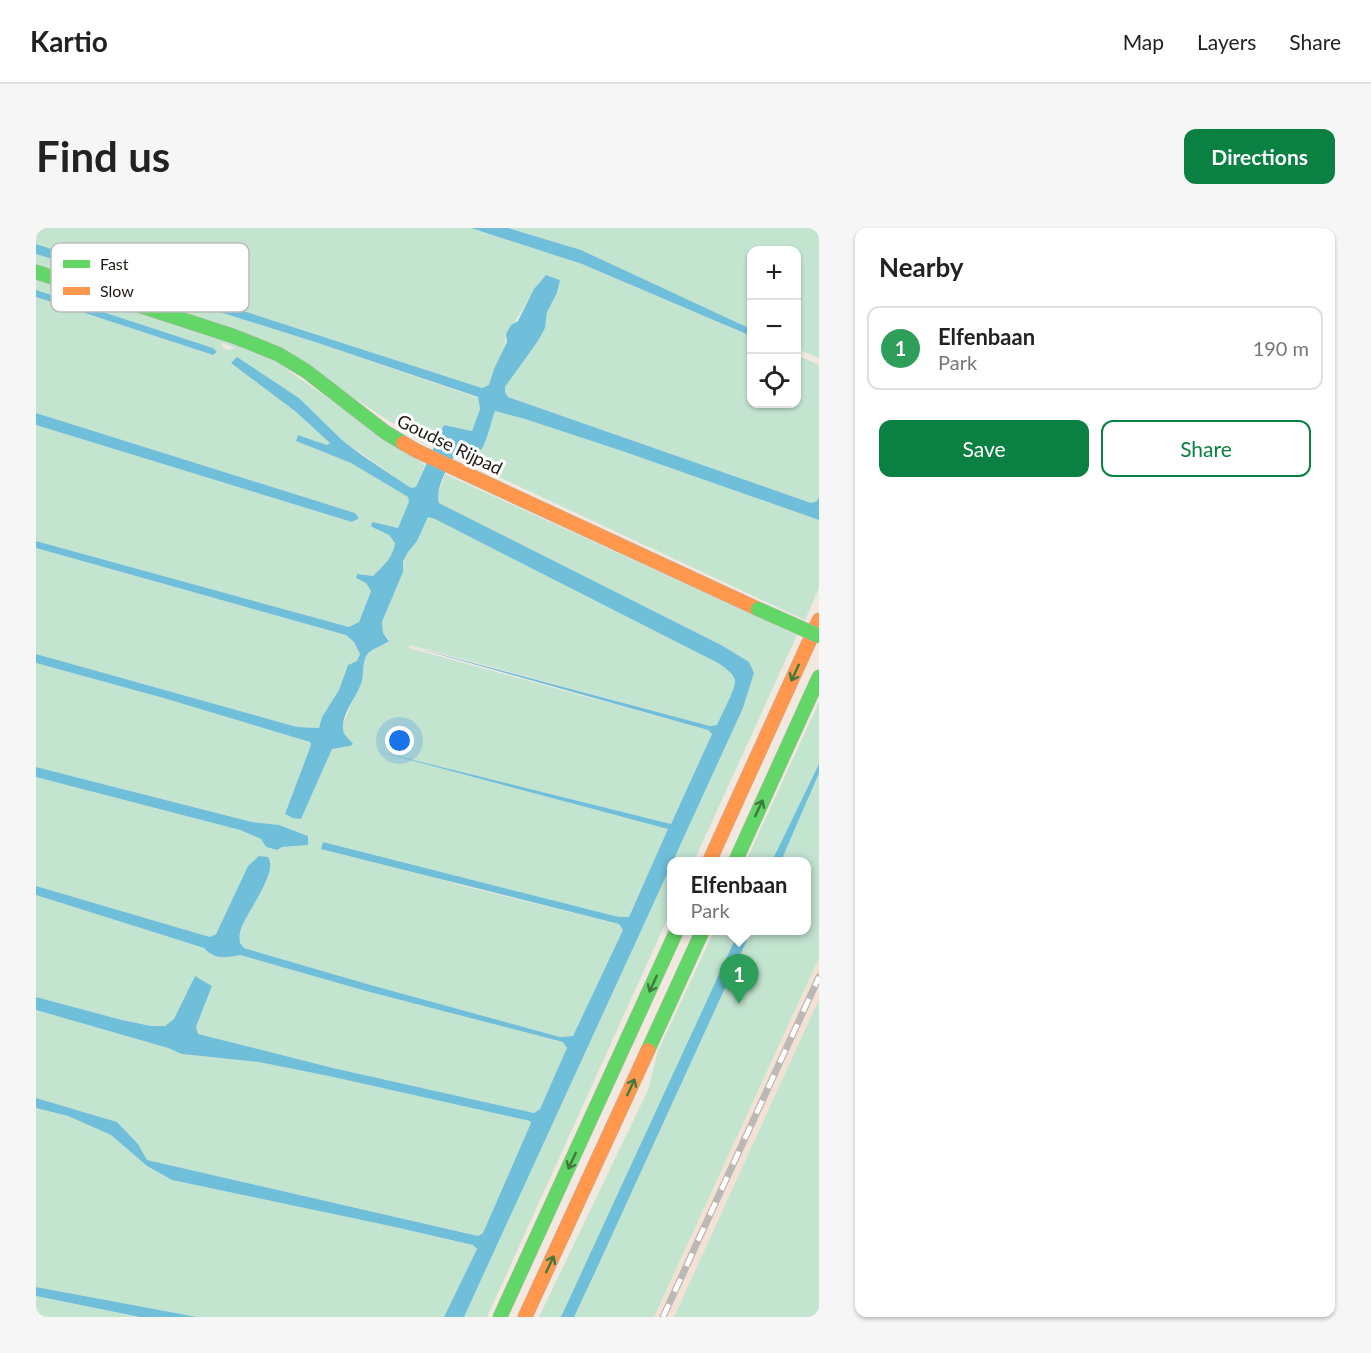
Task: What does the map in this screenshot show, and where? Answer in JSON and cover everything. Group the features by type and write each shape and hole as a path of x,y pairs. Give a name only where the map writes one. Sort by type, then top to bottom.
{"main road":[{"name":"Goudse Rijpad","path":"36,272 51,277"},
{"name":"Goudse Rijpad","path":"159,312 233,336 278,354 306,371 385,432 417,451 819,636"},
{"path":"711,857 819,620"},
{"path":"737,857 819,677"},
{"path":"500,1317 675,935"},
{"path":"525,1317 701,935"}],"shaded area":[{"path":"819,958 819,999 674,1317 654,1317"}],"green space":[{"path":"36,228 471,228 582,264 747,334 747,408 801,408 801,357 819,365 819,497 817,501 811,503 508,397 505,387 538,341 545,328 547,312 557,293 560,280 547,275 535,288 506,334 502,353 489,386 482,388 247,312 249,312 249,243 51,243 51,249 36,244"},
{"path":"508,228 819,228 819,358 801,351 801,246 747,246 747,327 581,250"},
{"path":"36,254 51,259 51,272 36,266"},
{"path":"36,278 51,283 51,295 36,290"},
{"path":"36,297 51,302 51,312 82,312 213,355 213,348 103,312 139,312 220,339 223,348 229,350 240,346 273,360 425,465 416,487 411,488 342,440 299,398 237,357 330,443 327,445 299,435 296,441 351,463 408,497 410,502 398,528 373,522 372,527 389,535 395,543 390,557 373,576 357,574 356,578 366,583 371,591 359,622 349,627 36,541 36,425 352,522 358,518 355,513 36,413"},
{"path":"148,312 220,312 478,398 480,409 472,431 445,425 435,447 422,442 349,395"},
{"path":"495,411 625,452 819,520 819,588 805,620 454,456 460,448 485,443"},
{"path":"445,474 797,635 696,857 674,857 743,708 754,673 749,663 723,646 439,503 437,496"},
{"path":"428,517 435,518 718,663 735,680 731,696 717,725 710,726 410,645 409,648 708,730 712,734 671,824 369,749 669,829 629,917 619,917 323,842 321,844 467,887 619,924 623,930 573,1036 560,1037 244,948 239,943 240,932 266,882 271,861 248,866 216,934 210,937 36,886 36,777 240,830 261,839 266,847 276,850 282,847 308,845 308,836 279,825 252,822 36,767 36,663 310,742 311,745 285,814 301,818 332,749 350,746 351,740 345,737 342,727 361,685 363,663 366,655 388,643 389,639 383,633 382,622 403,572 403,561 417,541"},
{"path":"36,548 346,635 354,642 360,654 357,661 348,665 339,690 322,717 319,728 297,727 36,654"},
{"path":"819,702 819,958 654,1317 539,1317 648,1090 658,1051 712,935 811,935 811,857 748,857"},
{"path":"667,872 667,920 487,1317 464,1317"},
{"path":"36,895 204,948 212,955 225,957 240,955 366,991 563,1042 568,1048 540,1109 533,1113 333,1068 198,1034 196,1028 212,986 195,976 174,1019 165,1026 151,1026 122,1020 36,997"},
{"path":"819,999 819,1317 674,1317"},
{"path":"36,1010 191,1055 263,1062 532,1123 483,1233 478,1236 147,1160 138,1144 117,1122 36,1098"},
{"path":"36,1108 68,1116 111,1135 147,1166 172,1180 396,1227 473,1245 477,1249 444,1317 197,1317 36,1287"},
{"path":"36,1296 140,1317 36,1317"}],"water":[{"path":"471,228 508,228 581,250 747,327 747,334 582,264"},
{"path":"36,244 51,249 51,259 36,254"},
{"path":"546,275 560,280 557,293 547,312 545,328 538,341 505,387 508,397 811,503 817,501 819,497 819,520 625,452 495,411 481,450 466,447 460,449 444,474 439,490 439,503 723,646 749,662 754,673 743,708 675,857 667,857 667,874 464,1317 444,1317 477,1249 473,1245 172,1180 147,1166 111,1135 68,1116 36,1108 36,1098 117,1122 138,1144 147,1160 478,1236 483,1233 530,1121 259,1062 182,1054 36,1010 36,997 122,1020 151,1026 165,1026 174,1019 195,976 212,986 196,1027 198,1034 333,1068 534,1113 540,1109 567,1048 563,1042 366,991 240,955 225,957 212,955 204,948 36,895 36,886 210,937 216,934 248,866 259,856 268,857 269,873 240,933 240,943 244,948 560,1037 573,1036 623,930 619,924 321,849 323,842 619,917 629,917 668,829 369,749 671,824 712,734 708,730 409,646 710,726 717,725 731,696 735,684 734,677 718,663 428,517 417,541 403,561 403,572 382,622 383,633 389,641 366,656 361,684 343,722 343,731 353,744 332,749 301,819 285,814 311,745 310,742 36,663 36,654 297,727 319,728 322,717 339,690 348,665 357,661 360,654 354,642 346,635 36,548 36,541 349,627 359,622 371,591 366,583 356,578 357,574 373,576 387,561 395,543 389,535 372,527 371,524 373,522 398,528 409,502 408,497 351,463 296,441 298,435 327,445 330,443 295,411 231,363 237,357 299,398 342,440 411,488 416,487 444,425 472,431 480,409 478,397 220,312 247,312 482,388 489,385 507,342 506,334 511,325 518,321 534,289"},
{"path":"36,290 51,295 51,302 36,297"},
{"path":"82,312 103,312 213,348 217,352 213,355"},
{"path":"36,413 355,513 359,518 352,522 36,425"},
{"path":"819,764 819,773 783,857 774,857"},
{"path":"36,767 252,822 279,825 308,836 308,845 282,847 277,850 266,847 261,839 240,830 36,777"},
{"path":"737,935 749,935 574,1317 561,1317"},
{"path":"36,1287 197,1317 140,1317 36,1296"}],"railway":[{"path":"663,1317 819,977"}],"traffic: fast":[{"path":"36,272 51,277"},
{"path":"159,312 233,336 278,354 306,371 385,432 403,443"},
{"path":"758,609 819,636"},
{"path":"737,857 819,677"},
{"path":"500,1317 675,935"},
{"path":"648,1050 701,935"}],"traffic: slow":[{"path":"403,443 758,609"},
{"path":"711,857 819,620"},
{"path":"525,1317 648,1050"}],"place":[{"name":"Elfenbaan","path":"739,1004"}]}
